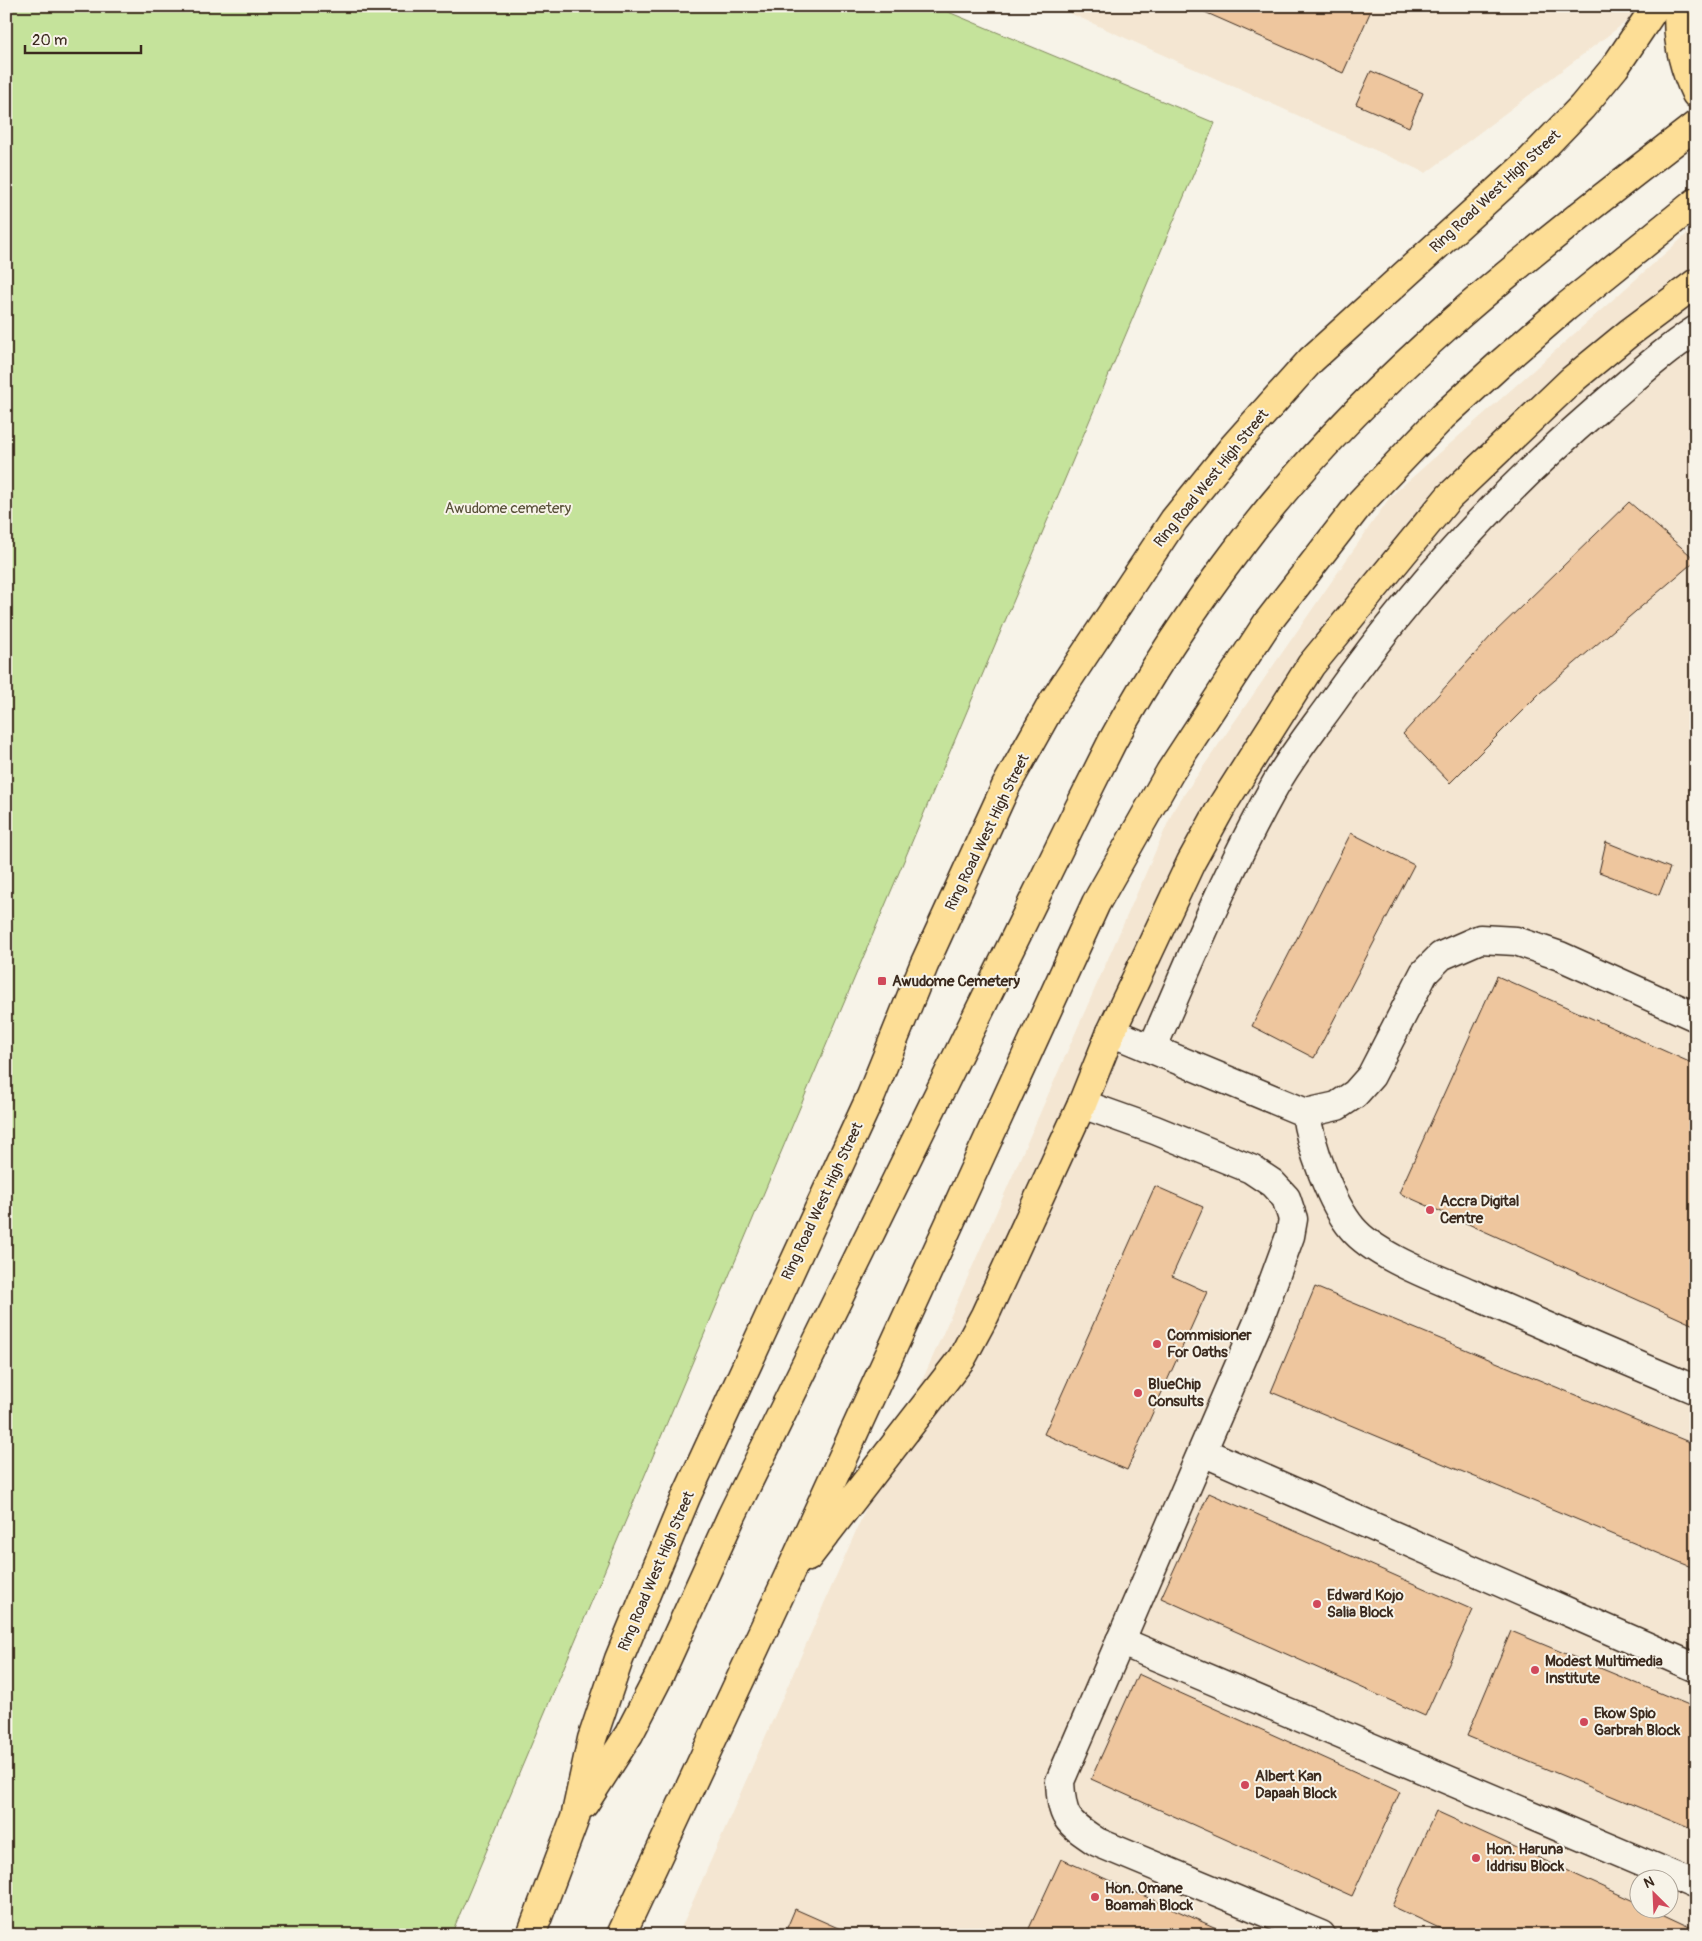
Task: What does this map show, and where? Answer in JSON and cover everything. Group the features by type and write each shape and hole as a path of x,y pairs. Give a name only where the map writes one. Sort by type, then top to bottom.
{"main road":[{"name":"Ring Road West High Street","path":"531,1935 576,1818 592,1739 616,1668 686,1497 871,1096 924,965 1006,786 1053,702 1174,520 1234,446 1311,360 1551,139 1615,67 1656,6"},
{"path":"1679,6 1678,21 1682,57 1696,94"},
{"name":"Ring Road West High Street","path":"576,1818 629,1734 732,1514 1076,814 1112,742 1169,647 1244,540 1318,452 1402,366 1480,296 1550,238 1696,125"},
{"path":"621,1935 782,1590 1096,903 1175,764 1268,622 1361,502 1442,417 1479,383 1566,307 1696,202"},
{"path":"782,1590 962,1358 984,1315 1082,1104 1111,1032 1191,862 1223,804 1311,665 1449,497 1573,379 1629,333 1696,283"}],"lane":[{"path":"1152,1049 1220,891 1247,837 1276,784 1349,679 1444,560 1491,509 1574,429 1666,350 1696,330"},
{"path":"1111,1032 1306,1113 1337,1106 1355,1094 1371,1076 1424,973 1441,956 1480,939 1516,941 1560,956 1696,1017"},
{"path":"1082,1104 1155,1130 1251,1169 1272,1183 1286,1198 1293,1219 1290,1236 1261,1315 1060,1781 1061,1803 1070,1824 1097,1842 1321,1935"},
{"path":"1306,1113 1308,1129 1336,1202 1352,1228 1374,1248 1454,1285 1696,1390"},
{"path":"1203,1452 1696,1668"},
{"path":"1120,1641 1696,1885"}],"shaded area":[{"path":"1054,6 1647,6 1426,173"},
{"name":"Accra Digital Centre","path":"1696,226 1696,1935 678,1935 1174,809 1390,497"}],"green space":[{"name":"Awudome cemetery","path":"6,6 934,6 1215,123 451,1935 6,1935"}],"building":[{"path":"1191,6 1373,6 1343,73"},
{"path":"1371,71 1423,93 1409,127 1356,104"},
{"path":"1629,502 1696,560 1541,692 1450,783 1403,734 1491,636"},
{"path":"1351,833 1414,865 1314,1058 1252,1026"},
{"path":"1606,842 1670,868 1659,895 1599,872"},
{"path":"1497,976 1696,1065 1696,1326 1399,1193"},
{"path":"1155,1186 1203,1207 1172,1276 1207,1292 1127,1470 1044,1434"},
{"path":"1315,1287 1696,1445 1696,1569 1271,1392"},
{"name":"Edward Kojo Salia Block","path":"1209,1493 1473,1610 1425,1716 1161,1598"},
{"name":"Ekow Spio Garbrah Block","path":"1511,1631 1696,1708 1696,1831 1467,1736"},
{"name":"Albert Kan Dapaah Block","path":"1138,1674 1400,1792 1352,1896 1091,1779"},
{"name":"Hon. Haruna Iddrisu Block","path":"1436,1811 1630,1899 1630,1918 1670,1918 1696,1930 1696,1935 1454,1935 1392,1906"},
{"name":"Hon. Omane Boamah Block","path":"1061,1859 1232,1935 1026,1935"},
{"path":"795,1909 854,1935 784,1935"}],"place":[{"name":"Awudome Cemetery","path":"882,981"},
{"name":"Accra Digital Centre","path":"1430,1210"},
{"name":"Commisioner For Oaths","path":"1157,1344"},
{"name":"BlueChip Consults","path":"1138,1393"},
{"name":"Edward Kojo Salia Block","path":"1317,1604"},
{"name":"Modest Multimedia Institute","path":"1535,1670"},
{"name":"Ekow Spio Garbrah Block","path":"1584,1722"},
{"name":"Albert Kan Dapaah Block","path":"1245,1785"},
{"name":"Hon. Haruna Iddrisu Block","path":"1476,1858"},
{"name":"Hon. Omane Boamah Block","path":"1095,1897"}]}
